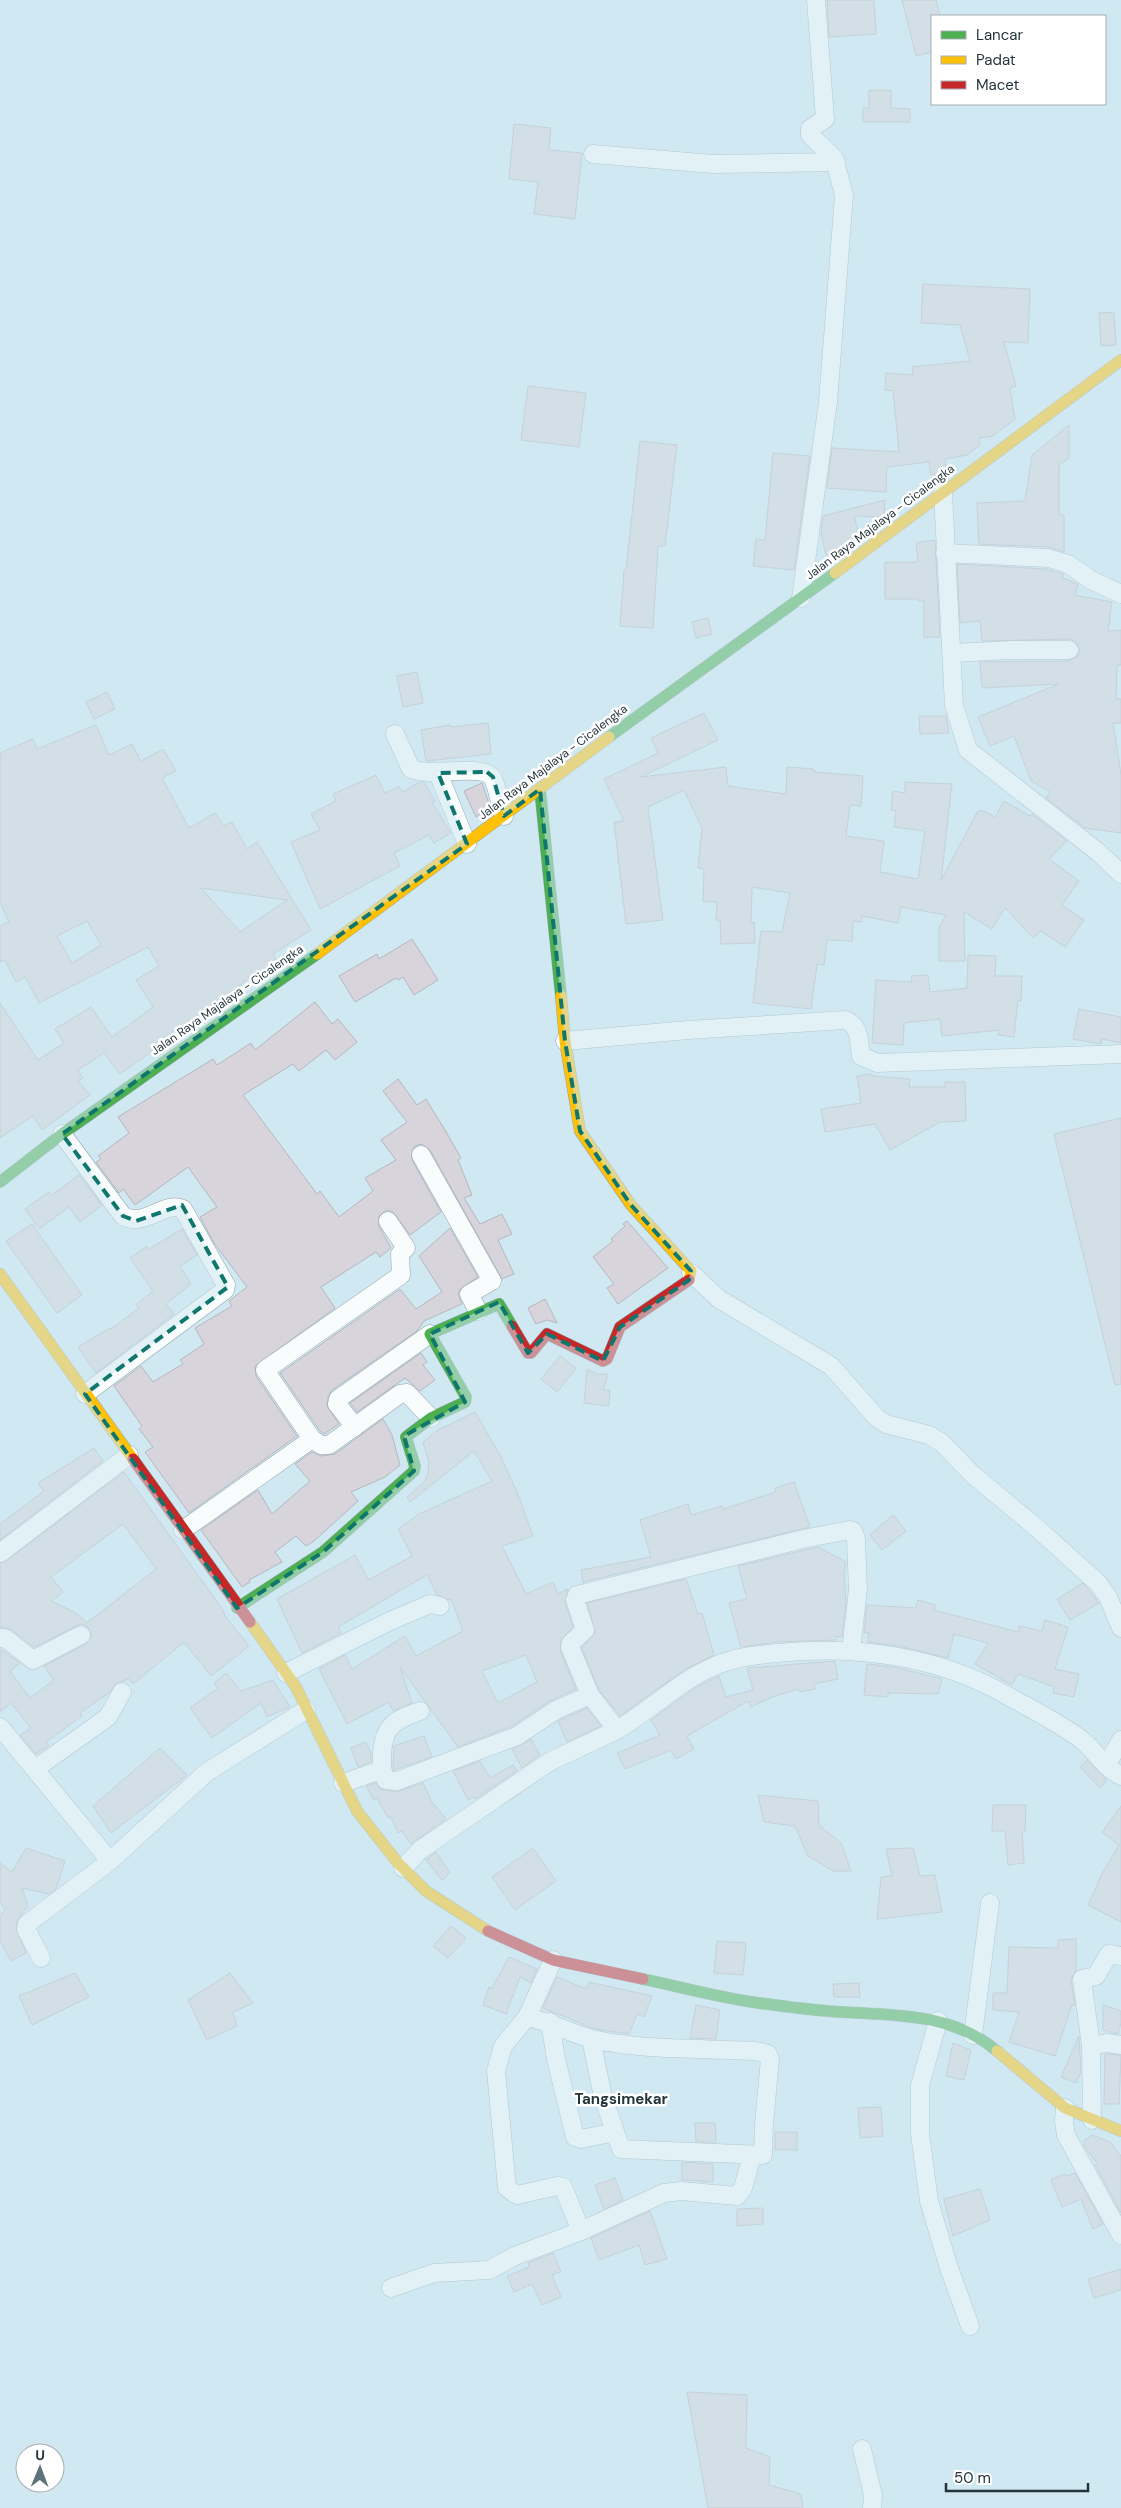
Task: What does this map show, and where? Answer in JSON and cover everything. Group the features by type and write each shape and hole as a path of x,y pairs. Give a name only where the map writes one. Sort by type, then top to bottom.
{"street":[{"path":"801,598 828,402 844,195 836,162 810,135 810,129 825,119 816,0"},
{"path":"593,154 713,164 836,162"},
{"name":"Jalan Raya Majalaya - Cicalengka","path":"0,1182 62,1134 364,920 650,706 801,598 1121,360"},
{"path":"943,493 954,705 968,750 1098,852 1121,874"},
{"path":"945,553 1048,558 1068,564 1091,580 1121,594"},
{"path":"952,653 1069,650"},
{"path":"395,734 411,769 421,773 478,769 487,772 493,777 504,816"},
{"path":"438,773 467,844"},
{"path":"540,789 565,1041 576,1114 580,1131 631,1205 691,1273 719,1299 784,1340 831,1366 877,1418 886,1424 929,1435 942,1443 973,1476 1038,1528 1098,1583 1108,1597 1121,1628"},
{"path":"565,1041 688,1030 846,1020 852,1022 856,1029 861,1056 877,1063 1121,1054"},
{"path":"62,1134 122,1216 136,1221 176,1207 183,1209 226,1285 225,1290 85,1394"},
{"path":"421,1155 492,1281 470,1294 478,1311"},
{"path":"388,1221 406,1248 400,1254 401,1275 265,1370 312,1439 321,1445 327,1446 402,1392 407,1393 431,1418"},
{"path":"355,1427 337,1404 338,1399 430,1334 478,1311 496,1304 501,1305 528,1352 531,1353 547,1334 604,1361 607,1359 620,1327 689,1280 691,1273"},
{"path":"0,1274 237,1608 296,1687 357,1811 403,1868 426,1891 470,1921 497,1936 553,1960 756,2003 828,2011 879,2012 938,2021 983,2039 1065,2108 1121,2131"},
{"path":"237,1608 323,1552 414,1471 415,1466 406,1437 431,1418 465,1402 466,1398 430,1334"},
{"path":"183,1530 312,1439"},
{"path":"0,1553 129,1455"},
{"path":"617,1730 590,1695 570,1647 571,1643 585,1630 575,1600 577,1595 847,1530 853,1531 856,1539 858,1589 851,1651"},
{"path":"286,1673 427,1605 434,1604 440,1606"},
{"path":"0,1638 5,1638 33,1660 81,1635"},
{"path":"403,1868 420,1850 549,1762 617,1730 644,1714 687,1680 713,1666 742,1657 801,1650 872,1651 946,1668 1005,1694 1082,1740 1112,1772 1121,1776"},
{"path":"35,1769 108,1717 122,1692"},
{"path":"420,1711 396,1721 387,1731 383,1743 381,1770 386,1780 393,1781 517,1736 556,1710 590,1695"},
{"path":"41,1958 26,1929 27,1924 110,1861 207,1772 306,1710"},
{"path":"0,1727 110,1861"},
{"path":"1106,1766 1121,1740"},
{"path":"343,1782 381,1770"},
{"path":"973,2035 990,1903"},
{"path":"1092,2120 1091,2046 1082,1980 1096,1976 1109,1954 1121,1956"},
{"path":"553,1960 527,2017 504,2046 496,2071 507,2188 517,2195 557,2186 563,2187 581,2231"},
{"path":"527,2017 550,2022 591,2039 646,2046 756,2051 768,2054 770,2059 764,2124 764,2153 761,2156 752,2156 623,2150 614,2132 603,2097 591,2039"},
{"path":"938,2021 920,2085 920,2134 929,2202 948,2265 970,2326"},
{"path":"550,2022 563,2089 576,2137 581,2139 614,2132"},
{"path":"1091,2046 1107,2043 1121,2045"},
{"path":"1065,2108 1064,2122 1066,2135 1121,2235"},
{"path":"391,2288 434,2273 489,2270 515,2256 581,2231 664,2193 681,2191 737,2196 743,2188 752,2156"},
{"path":"862,2448 873,2495 872,2508"}],"highlighted area":[{"path":"487,772 493,777 504,816 540,789 565,1041 580,1131 631,1205 691,1271 689,1280 620,1327 603,1361 547,1334 528,1353 499,1302 430,1334 465,1402 404,1436 414,1471 323,1552 237,1608 85,1394 228,1287 182,1205 136,1221 123,1216 62,1134 467,844 438,773"}],"building":[{"path":"827,0 874,0 876,34 829,37"},
{"path":"902,0 936,0 940,15 931,15 931,52 916,56"},
{"path":"869,90 891,90 891,108 910,109 910,122 863,122 863,108 869,108"},
{"path":"514,124 551,128 549,150 582,153 575,219 534,214 538,182 509,179"},
{"path":"923,284 1030,289 1028,343 1004,342 1016,386 1010,388 1015,419 993,436 979,438 980,445 967,455 945,459 946,470 941,474 931,475 929,462 887,467 886,492 827,488 832,448 899,452 893,391 885,390 886,373 913,375 912,367 970,361 960,325 921,323"},
{"path":"1114,312 1116,345 1101,346 1099,313"},
{"path":"528,386 586,393 579,447 521,440"},
{"path":"1069,425 1069,458 1059,465 1059,515 1064,515 1064,552 1049,547 979,544 977,503 1025,501 1032,455"},
{"path":"640,441 677,445 665,546 658,546 653,628 620,626 624,570 626,570"},
{"path":"773,453 810,456 794,570 753,566 756,539 765,540"},
{"path":"885,500 884,517 854,516 859,535 835,553 826,555 821,534 823,516"},
{"path":"935,540 940,637 924,637 924,601 918,601 918,599 885,599 885,562 918,562 916,543"},
{"path":"957,564 1046,569 1063,574 1063,578 1078,584 1075,595 1112,602 1108,631 1121,630 1121,665 1117,665 1116,699 1121,699 1121,723 1113,723 1121,775 1121,833 1085,828 1046,798 1050,792 1031,781 1014,736 990,746 978,717 1059,684 982,688 980,662 1069,661 1078,656 1080,650 1075,641 1069,639 982,641 980,621 960,623"},
{"path":"708,618 712,634 696,638 692,622"},
{"path":"417,672 423,703 403,707 397,676"},
{"path":"107,692 115,709 94,719 86,702"},
{"path":"704,713 718,740 641,777 726,767 728,786 786,794 787,767 814,769 814,772 863,776 861,806 850,805 846,836 884,841 880,872 918,879 925,831 894,827 896,811 891,810 893,791 905,793 905,782 952,784 941,880 978,811 984,811 995,817 1004,801 1030,816 1032,814 1067,841 1049,859 1079,881 1062,905 1084,920 1065,947 1041,931 1033,938 1005,908 992,929 964,912 965,961 939,961 939,927 946,915 901,907 898,923 862,916 862,922 853,921 852,941 827,940 824,965 817,964 811,1009 753,1003 761,931 782,932 790,893 752,887 751,922 754,922 755,943 721,944 720,920 716,920 717,902 703,902 704,869 698,868 702,828 684,790 648,807 663,920 626,924 614,822 624,821 604,779 658,753 651,738"},
{"path":"919,716 946,716 949,733 920,734"},
{"path":"488,723 491,754 426,761 421,730 450,725 450,727"},
{"path":"96,725 109,755 132,744 141,761 163,749 176,771 162,778 189,828 215,813 224,826 232,822 247,849 257,842 311,930 273,954 278,962 254,979 251,976 201,1017 199,1015 161,1039 164,1043 120,1074 104,1053 78,1070 83,1078 78,1081 90,1095 42,1130 33,1116 0,1138 0,1003 38,1060 64,1043 55,1029 91,1007 112,1037 153,1007 136,980 159,966 148,947 39,1003 25,977 16,982 5,960 0,962 0,926 9,922 0,902 0,753 33,739 37,749","holes":["201,888 287,900 240,932","87,921 101,945 72,963 57,936"]},
{"path":"376,775 385,793 399,786 402,792 420,782 424,782 435,801 432,802 451,833 434,843 429,835 394,853 400,866 320,909 291,842 320,830 311,814 336,801 333,794"},
{"path":"482,783 490,807 476,817 464,791"},
{"path":"412,939 438,980 414,995 403,977 398,980 396,978 355,1002 339,976 377,954 379,959"},
{"path":"968,955 996,956 995,976 1022,976 1021,1001 1018,1000 1014,1037 998,1035 999,1030 942,1036 940,1019 904,1023 903,1045 872,1043 876,980 912,982 911,976 928,975 930,992 967,988"},
{"path":"315,1002 332,1024 338,1019 357,1042 335,1060 326,1050 299,1071 293,1064 243,1095 317,1194 320,1191 339,1217 373,1191 365,1178 396,1160 381,1140 407,1122 383,1091 398,1079 417,1105 426,1099 461,1158 458,1160 472,1195 464,1198 480,1224 502,1214 512,1234 498,1240 514,1274 502,1279 430,1150 422,1144 415,1146 412,1150 412,1160 441,1212 410,1235 393,1212 387,1210 379,1216 379,1226 391,1248 380,1257 376,1252 321,1287 335,1308 255,1366 256,1376 297,1436 189,1513 145,1452 153,1447 139,1429 142,1426 114,1386 141,1366 153,1382 183,1364 180,1360 204,1344 195,1328 232,1306 229,1301 247,1287 214,1243 200,1217 217,1207 188,1167 135,1205 123,1189 119,1193 96,1162 101,1159 98,1156 129,1133 118,1117 213,1059 217,1065 251,1043 255,1050"},
{"path":"1079,1009 1121,1017 1121,1043 1102,1039 1101,1044 1073,1039"},
{"path":"872,1074 872,1076 910,1079 909,1087 945,1087 945,1082 965,1082 966,1121 940,1122 890,1150 875,1124 825,1132 821,1109 861,1103 857,1076"},
{"path":"1121,1118 1121,1384 1115,1385 1054,1134"},
{"path":"79,1175 102,1205 80,1222 69,1207 39,1229 25,1209 49,1192 52,1195"},
{"path":"627,1221 668,1268 618,1304 607,1288 614,1284 593,1257 613,1241 611,1239 625,1226 623,1224"},
{"path":"32,1224 82,1295 57,1313 6,1241"},
{"path":"450,1228 478,1277 460,1289 458,1294 462,1304 424,1321 417,1331 332,1390 328,1397 327,1406 339,1424 324,1434 280,1373 400,1289 416,1309 442,1292 419,1256"},
{"path":"182,1229 197,1255 180,1266 191,1284 166,1304 174,1314 96,1373 78,1347 111,1329 139,1308 136,1305 153,1291 130,1258 147,1246 149,1249"},
{"path":"545,1299 557,1323 547,1320 536,1324 528,1308"},
{"path":"421,1353 427,1362 423,1365 435,1380 420,1391 405,1378 357,1412 350,1403"},
{"path":"560,1356 576,1368 557,1392 541,1379"},
{"path":"587,1369 597,1374 608,1374 603,1390 610,1390 609,1406 584,1403"},
{"path":"475,1412 501,1457 517,1492 533,1536 502,1546 526,1594 553,1582 558,1594 568,1589 565,1603 573,1627 561,1640 560,1650 576,1689 550,1701 512,1726 458,1747 400,1667 412,1703 393,1711 389,1702 347,1724 319,1669 345,1655 352,1669 405,1636 416,1656 463,1631 451,1599 449,1600 437,1595 427,1575 338,1627 341,1633 302,1653 277,1599 355,1555 369,1580 412,1556 398,1529 419,1514 492,1481 474,1451 410,1502 407,1497 424,1482 428,1474 429,1462 423,1442 438,1430","holes":["526,1655 537,1682 498,1703 482,1671"]},
{"path":"383,1419 392,1435 400,1465 385,1477 351,1492 358,1501 314,1541 306,1546 296,1536 275,1552 282,1562 249,1580 250,1582 242,1587 201,1530 258,1490 272,1514 310,1481 295,1464 312,1452 321,1456 335,1454"},
{"path":"94,1448 103,1461 0,1540 0,1524 44,1491 38,1483"},
{"path":"124,1472 223,1610 225,1616 249,1646 211,1676 184,1642 133,1684 129,1679 116,1683 110,1692 80,1713 82,1716 46,1742 49,1745 36,1754 20,1735 31,1728 11,1703 0,1712 0,1649 20,1663 10,1671 30,1698 54,1680 44,1666 86,1644 92,1635 87,1626 81,1624 34,1647 12,1630 0,1627 0,1563 6,1561","holes":["123,1524 156,1569 87,1623 76,1613 51,1601 63,1592 51,1577"]},
{"path":"794,1482 810,1527 583,1582 581,1570 651,1557 640,1520 688,1504 691,1515 722,1506 723,1509 776,1492 775,1488"},
{"path":"893,1515 906,1531 882,1550 870,1535"},
{"path":"818,1547 846,1562 844,1573 846,1604 842,1636 836,1637 836,1640 776,1642 741,1647 729,1603 747,1599 738,1566"},
{"path":"686,1579 698,1614 702,1613 714,1655 684,1670 620,1716 599,1690 582,1648 595,1632 587,1603"},
{"path":"1083,1583 1099,1603 1070,1620 1057,1599"},
{"path":"918,1600 935,1605 934,1610 1018,1632 1019,1626 1042,1631 1045,1620 1068,1627 1055,1669 1079,1674 1074,1697 1053,1693 1054,1687 1018,1674 1012,1685 975,1664 988,1643 954,1634 948,1658 898,1646 868,1642 869,1633 864,1633 867,1605 916,1608"},
{"path":"835,1661 838,1679 814,1684 815,1689 800,1692 799,1689 772,1697 751,1707 748,1701 687,1736 694,1749 676,1759 671,1750 625,1769 617,1753 660,1735 651,1720 695,1688 719,1676 726,1697 753,1690 747,1668"},
{"path":"867,1664 894,1667 942,1679 938,1694 888,1693 888,1697 864,1695"},
{"path":"226,1673 241,1691 273,1680 290,1707 267,1717 261,1703 212,1738 190,1708 218,1688 214,1683"},
{"path":"587,1708 601,1726 567,1742 558,1721"},
{"path":"424,1736 432,1757 393,1770 394,1746"},
{"path":"531,1739 540,1755 522,1768 512,1749"},
{"path":"366,1742 371,1754 371,1762 358,1767 351,1748"},
{"path":"160,1748 187,1775 111,1833 93,1806"},
{"path":"1087,1760 1107,1780 1100,1788 1080,1767"},
{"path":"480,1761 490,1778 513,1765 517,1771 475,1799 474,1797 468,1800 453,1771"},
{"path":"376,1783 380,1789 396,1792 423,1783 432,1802 446,1819 411,1844 402,1831 398,1833 391,1817 388,1818 377,1798 374,1800 366,1786"},
{"path":"758,1795 818,1801 819,1825 841,1843 851,1871 833,1871 808,1856 795,1826 764,1822"},
{"path":"993,1805 1026,1805 1025,1832 1022,1832 1024,1863 1008,1865 1005,1831 992,1831"},
{"path":"1121,1806 1121,1922 1088,1905 1102,1874 1119,1845 1102,1832"},
{"path":"26,1848 65,1861 56,1889 49,1894 22,1888 28,1905 17,1921 16,1928 26,1953 11,1961 0,1941 0,1915 5,1910 0,1902 0,1863 12,1872"},
{"path":"533,1848 556,1881 515,1910 492,1877"},
{"path":"913,1848 920,1876 935,1875 942,1912 877,1919 881,1877 892,1876 886,1849"},
{"path":"436,1852 450,1873 442,1880 426,1860"},
{"path":"451,1926 466,1938 448,1958 433,1946"},
{"path":"1076,1939 1076,1970 1071,1980 1075,2005 1072,2005 1055,2056 1009,2042 1019,2012 993,2010 993,1993 1007,1993 1009,1947 1058,1948 1058,1940"},
{"path":"717,1941 746,1943 743,1975 714,1973"},
{"path":"509,1957 537,1969 531,1983 520,1977 506,2014 483,2005 489,1987 492,1988"},
{"path":"75,1973 89,1997 32,2025 19,1996"},
{"path":"230,1973 253,2003 233,2012 237,2026 207,2040 188,2000"},
{"path":"557,1977 586,1989 589,1982 652,1996 644,2017 637,2014 629,2034 595,2029 543,2008"},
{"path":"859,1983 860,1997 834,1997 833,1984"},
{"path":"696,2005 720,2010 716,2039 690,2038"},
{"path":"1103,2005 1121,2011 1121,2023 1118,2034 1103,2030"},
{"path":"1079,2036 1081,2072 1076,2083 1061,2077"},
{"path":"953,2043 971,2050 964,2080 946,2076"},
{"path":"1105,2054 1121,2055 1119,2104 1104,2104"},
{"path":"881,2107 883,2136 860,2138 858,2108"},
{"path":"695,2123 715,2123 716,2142 696,2142"},
{"path":"775,2132 797,2132 797,2150 775,2150"},
{"path":"1092,2135 1110,2142 1121,2156 1121,2213 1095,2165 1098,2164 1084,2146 1084,2141"},
{"path":"682,2162 713,2164 713,2182 682,2180"},
{"path":"1075,2173 1103,2224 1093,2229 1081,2199 1062,2207 1051,2180 1065,2174 1066,2176"},
{"path":"615,2178 623,2200 604,2209 595,2185"},
{"path":"980,2189 990,2220 953,2236 944,2199"},
{"path":"763,2208 763,2224 737,2226 737,2209"},
{"path":"650,2211 667,2259 645,2265 639,2245 599,2260 591,2238"},
{"path":"553,2253 561,2272 552,2275 561,2297 542,2305 532,2284 514,2292 507,2276 529,2267 528,2263"},
{"path":"1121,2269 1121,2290 1094,2298 1088,2279"},
{"path":"687,2392 747,2395 746,2448 770,2457 769,2485 801,2494 803,2508 708,2508"}],"traffic: fast":[{"path":"609,737 835,573"},
{"path":"540,789 561,996"},
{"path":"0,1182 62,1134 317,954"},
{"path":"237,1608 323,1552 414,1471 415,1466 406,1437 431,1418 465,1402 466,1397 430,1334 499,1304 512,1326"},
{"path":"643,1979 744,2001 827,2011 894,2015 938,2022 958,2028 978,2038 997,2051"}],"traffic: slow":[{"path":"835,573 1121,360"},
{"path":"317,954 609,737"},
{"path":"561,996 565,1041 580,1131 631,1205 691,1271 689,1280"},
{"path":"0,1274 133,1459"},
{"path":"250,1622 296,1687 357,1811 398,1863 426,1891 488,1931"},
{"path":"997,2051 1065,2108 1121,2131"}],"traffic: jam":[{"path":"512,1326 528,1353 531,1353 547,1334 603,1361 607,1359 620,1327 689,1280"},
{"path":"133,1459 250,1622"},
{"path":"488,1931 553,1960 643,1979"}],"district":[{"name":"Tangsimekar","path":"621,2099"}]}
